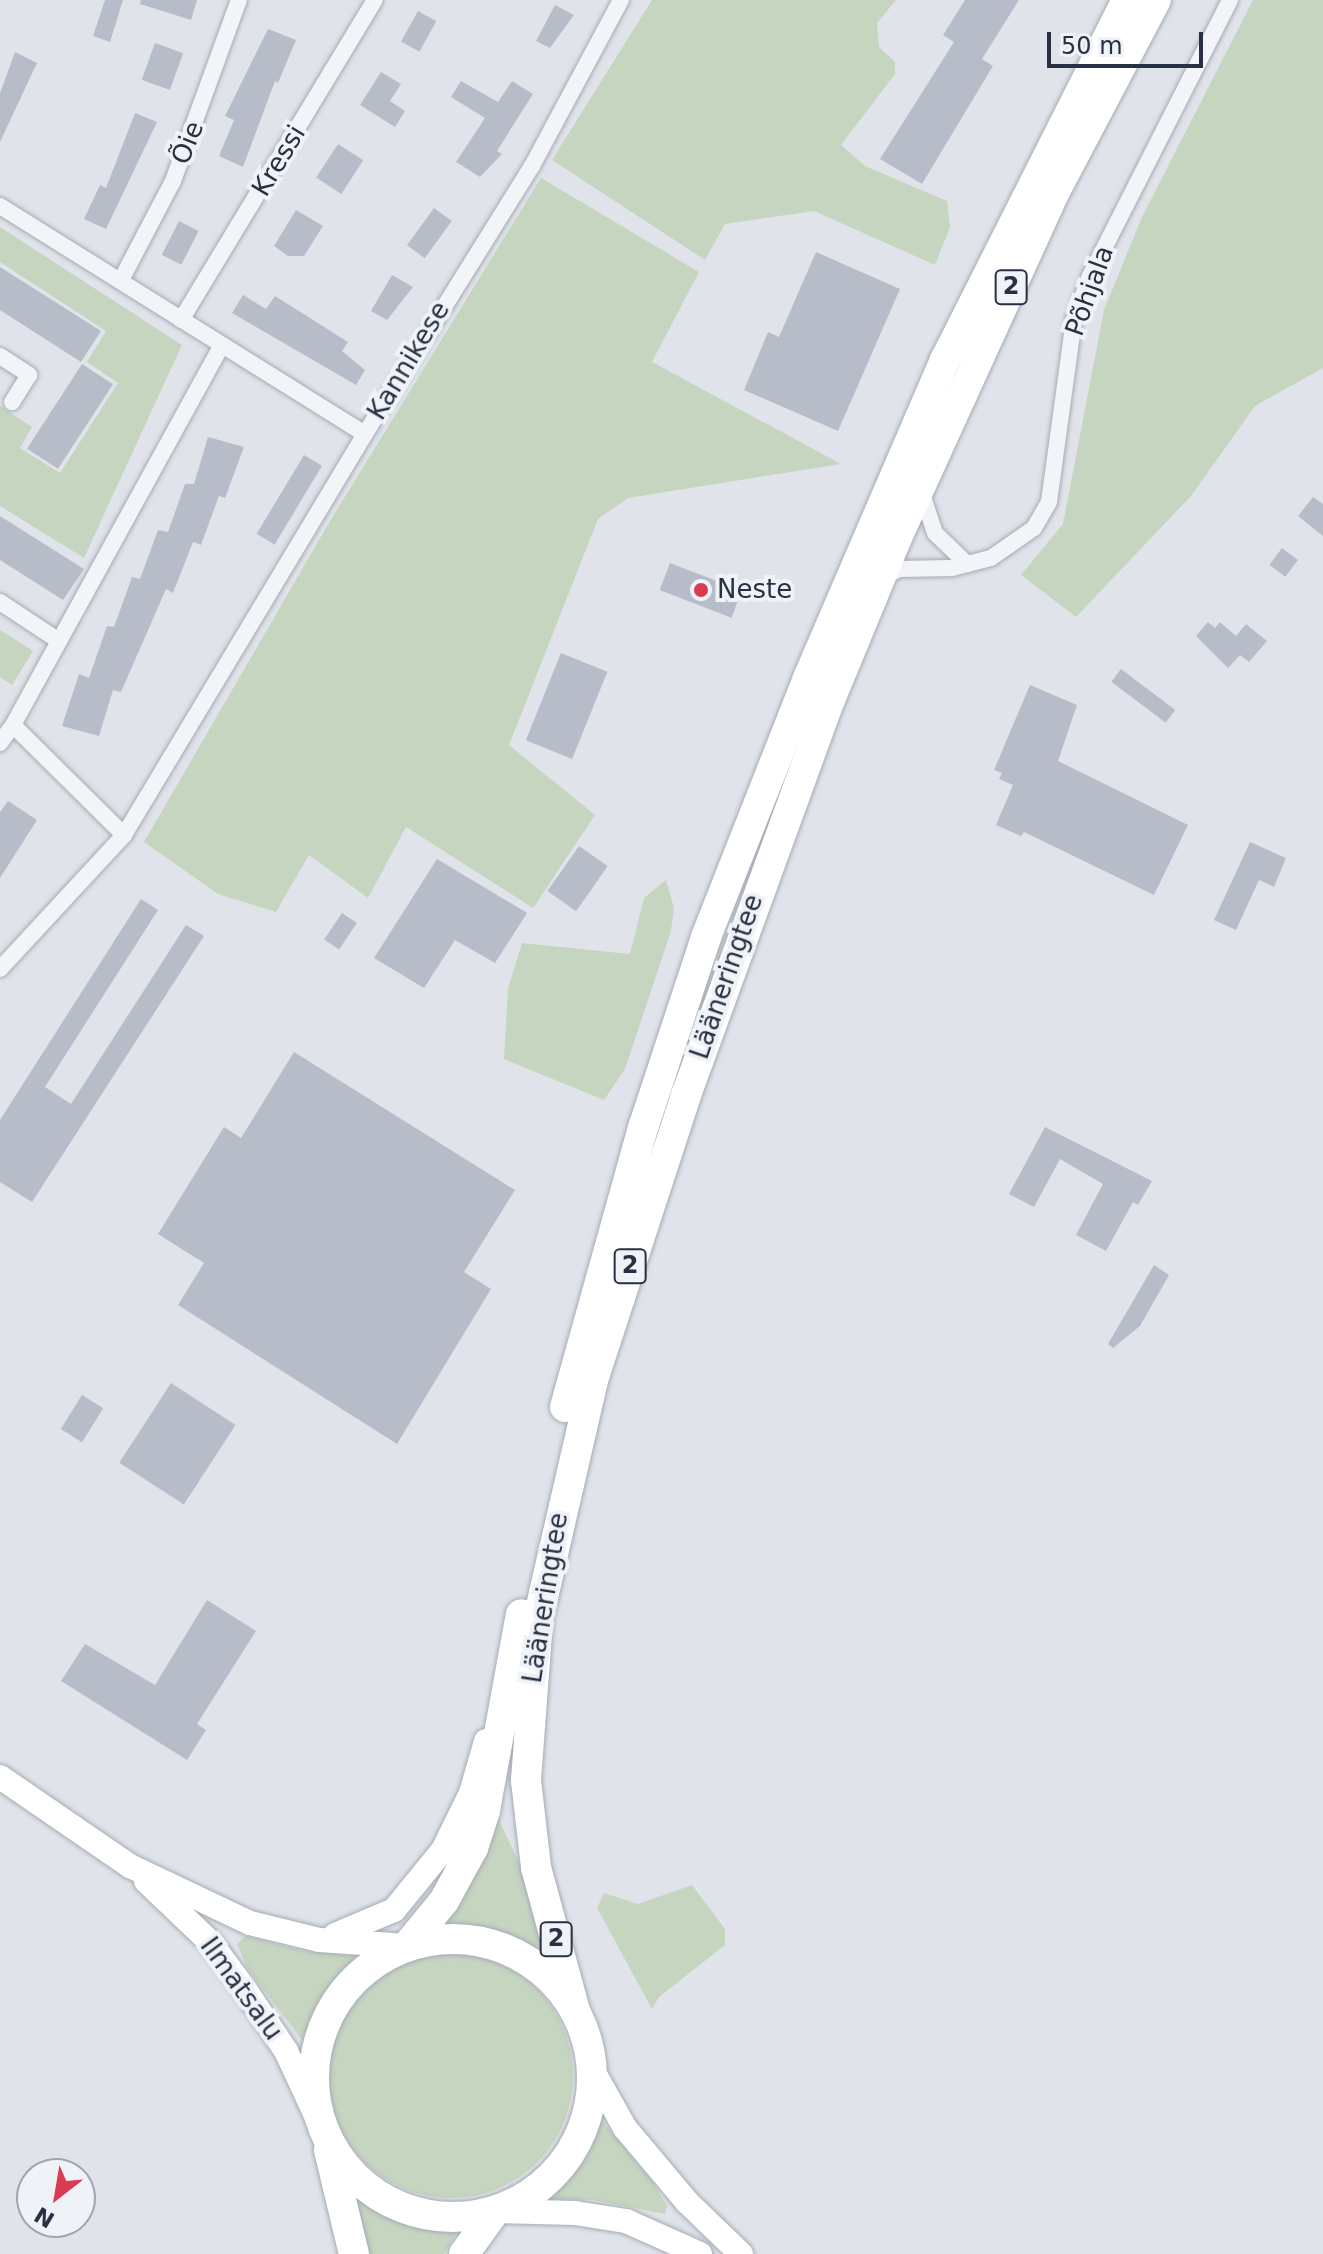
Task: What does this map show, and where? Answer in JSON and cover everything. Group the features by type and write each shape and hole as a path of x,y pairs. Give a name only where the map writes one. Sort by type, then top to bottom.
{"highway":[{"name":"Lääneringtee","path":"407,1946 444,1901 473,1848 485,1810 523,1600 586,1326 706,937 813,666 945,360 1127,0"},
{"name":"Lääneringtee","path":"575,2011 536,1867 526,1780 538,1619 561,1504 594,1377 686,1095 770,853 879,580 1052,197 1156,0"},
{"path":"324,2133 342,2162 366,2187 395,2205 427,2216 462,2218 495,2211 538,2188 578,2141 590,2106 592,2069 575,2011 552,1980 521,1956 484,1942 458,1940 407,1946 353,1981 333,2007 314,2069 324,2133 354,2254"},
{"path":"464,2254 495,2211"}],"street":[{"name":"Õie","path":"121,280 173,181 239,0"},
{"name":"Kressi","path":"181,320 375,0"},
{"name":"Kannikese","path":"0,206 365,434 532,166 621,0"},
{"name":"Põhjala","path":"879,580 899,569 967,564 1012,547 1034,528 1049,502 1074,320 1090,276 1230,0"},
{"path":"0,743 13,725 221,346"},
{"path":"0,356 29,375 12,402"},
{"path":"0,969 124,835 365,434"},
{"path":"921,484 935,533 967,564"},
{"path":"0,602 59,641"},
{"path":"13,725 124,835"},
{"path":"320,1940 363,1927 394,1910 443,1850 471,1793 523,1600"},
{"name":"Ilmatsalu","path":"0,1777 130,1866 250,1923 320,1940 407,1946"},
{"name":"Ilmatsalu","path":"130,1866 210,1942 236,1977 286,2051 324,2133"},
{"path":"592,2069 625,2128 687,2202 741,2254"},
{"path":"495,2211 575,2213 626,2221 700,2254"}],"green space":[{"path":"652,0 896,0 877,23 879,47 895,62 895,74 841,145 865,166 947,201 950,227 935,265 814,211 725,224 705,260 552,160"},
{"path":"1253,0 1323,0 1323,368 1255,406 1191,496 1076,617 1021,575 1063,524 1104,310 1142,217"},
{"path":"541,178 699,272 652,362 841,464 628,498 598,519 509,745 595,815 533,908 406,827 368,898 309,855 276,912 218,894 144,842 330,521"},
{"path":"0,227 182,345 84,558 0,506 0,406 32,427 20,448 60,473 118,383 87,362 106,331 0,262"},
{"path":"0,630 33,651 12,685 0,677"},
{"path":"666,880 674,908 671,931 625,1069 604,1100 504,1059 508,988 522,943 630,954 644,898"},
{"path":"498,1818 524,1873 546,1958 491,1932 444,1924 474,1877"},
{"path":"692,1885 725,1929 725,1945 659,1997 652,2009 597,1908 604,1893 638,1904"},
{"path":"245,1936 304,1951 356,1956 327,1989 303,2041 247,1968 237,1944"},
{"path":"451,1954 475,1956 498,1963 538,1989 564,2029 571,2052 571,2100 564,2123 538,2163 498,2189 475,2196 451,2198 427,2196 404,2189 364,2163 338,2123 331,2100 329,2076 331,2052 338,2029 364,1989 404,1963 427,1956"},
{"path":"599,2117 652,2181 667,2206 665,2214 594,2200 542,2199 569,2173"},
{"path":"356,2196 409,2222 459,2228 444,2254 369,2254"}],"building":[{"path":"105,0 123,0 110,42 93,36"},
{"path":"141,0 197,0 191,20 140,4"},
{"path":"965,0 1019,0 982,59 993,66 922,184 880,159 954,42 943,35"},
{"path":"555,5 574,15 550,48 536,41"},
{"path":"418,11 436,21 419,52 401,42"},
{"path":"268,29 296,40 278,83 275,81 243,167 219,156 234,120 225,116"},
{"path":"155,43 183,53 170,90 142,80"},
{"path":"15,52 37,63 0,142 0,93"},
{"path":"381,72 401,84 390,101 405,111 395,127 360,105"},
{"path":"461,81 498,102 512,81 533,94 497,151 502,154 480,177 456,162 485,118 451,97"},
{"path":"135,113 157,122 106,229 84,219 100,185 106,188"},
{"path":"338,144 363,160 341,194 316,178"},
{"path":"434,208 452,221 425,258 407,245"},
{"path":"296,210 323,226 304,256 288,256 274,246"},
{"path":"179,221 199,231 181,265 162,255"},
{"path":"816,252 900,289 838,431 744,390 768,332 779,337"},
{"path":"0,267 101,331 81,362 0,310"},
{"path":"392,275 413,287 387,320 371,311"},
{"path":"243,295 266,309 275,296 348,342 342,351 365,370 356,385 232,313"},
{"path":"82,364 113,384 58,469 27,449"},
{"path":"208,437 244,447 225,498 219,496 201,545 193,542 173,593 166,589 121,692 113,690 99,736 62,726 79,674 89,678 107,626 114,627 132,577 140,579 158,530 168,532 185,484 194,484"},
{"path":"304,455 322,466 275,545 257,534"},
{"path":"1313,497 1323,504 1323,536 1298,516"},
{"path":"0,516 84,569 63,600 0,560"},
{"path":"1282,548 1298,560 1285,577 1269,565"},
{"name":"Neste","path":"670,563 742,591 731,618 660,590"},
{"path":"1208,622 1215,628 1220,622 1236,636 1246,624 1267,641 1249,662 1240,655 1228,668 1196,636"},
{"path":"561,653 607,672 572,759 526,740"},
{"path":"1121,669 1175,710 1166,723 1111,682"},
{"path":"1030,685 1077,705 1058,761 1188,825 1154,895 1024,832 1021,836 996,825 1013,785 999,779 1002,773 994,770"},
{"path":"8,801 37,820 0,878 0,812"},
{"path":"1250,842 1286,858 1274,887 1259,880 1236,930 1214,920"},
{"path":"579,846 608,866 576,911 547,891"},
{"path":"437,859 527,913 495,963 455,940 424,988 374,958"},
{"path":"141,899 158,910 45,1087 71,1104 186,925 204,936 32,1202 0,1182 0,1120"},
{"path":"342,913 357,923 339,950 324,940"},
{"path":"294,1052 515,1190 464,1272 491,1289 397,1444 178,1305 204,1263 158,1234 224,1127 241,1138"},
{"path":"1045,1127 1152,1181 1138,1205 1133,1202 1106,1251 1076,1235 1103,1184 1060,1159 1034,1207 1009,1194"},
{"path":"1154,1265 1169,1275 1140,1326 1113,1348 1108,1344"},
{"path":"171,1383 236,1425 184,1505 119,1463"},
{"path":"82,1395 103,1408 82,1442 61,1429"},
{"path":"207,1600 256,1631 197,1724 206,1730 187,1760 61,1681 85,1644 155,1685"}],"place":[{"name":"Neste","path":"701,590"}]}
